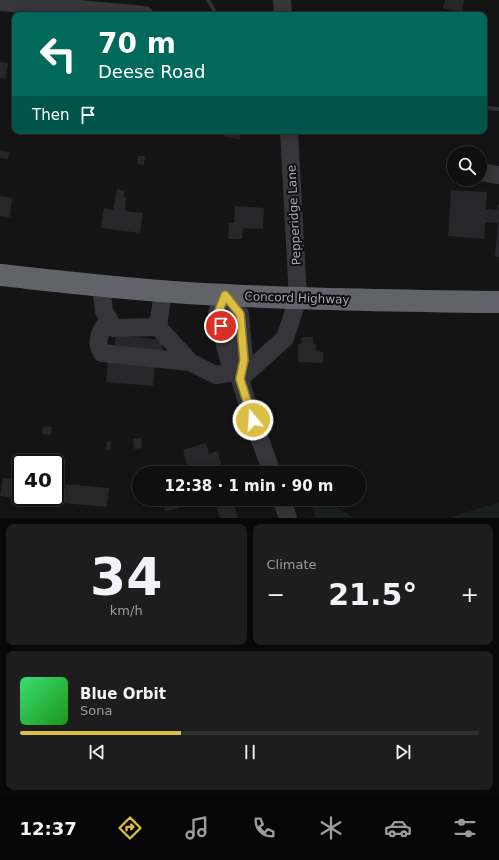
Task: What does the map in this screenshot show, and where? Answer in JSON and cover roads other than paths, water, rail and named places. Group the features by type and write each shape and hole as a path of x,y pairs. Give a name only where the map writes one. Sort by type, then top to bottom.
{"highway":[{"name":"Concord Highway","path":"0,275 163,291 298,299 499,302"}],"street":[{"path":"282,0 283,12"},
{"path":"0,2 112,12"},
{"name":"Pepperidge Lane","path":"289,134 298,299"},
{"path":"487,173 499,175"},
{"path":"101,286 104,311 114,328 158,327 190,362"},
{"path":"158,327 163,291"},
{"path":"225,295 218,313 230,364 238,375 269,466"},
{"path":"109,319 99,337 98,343 102,353 190,362 216,375 238,375 285,338 298,299"},
{"path":"284,506 288,518"}],"waterway":[{"path":"208,0 214,10"},
{"path":"487,108 499,109"}]}
